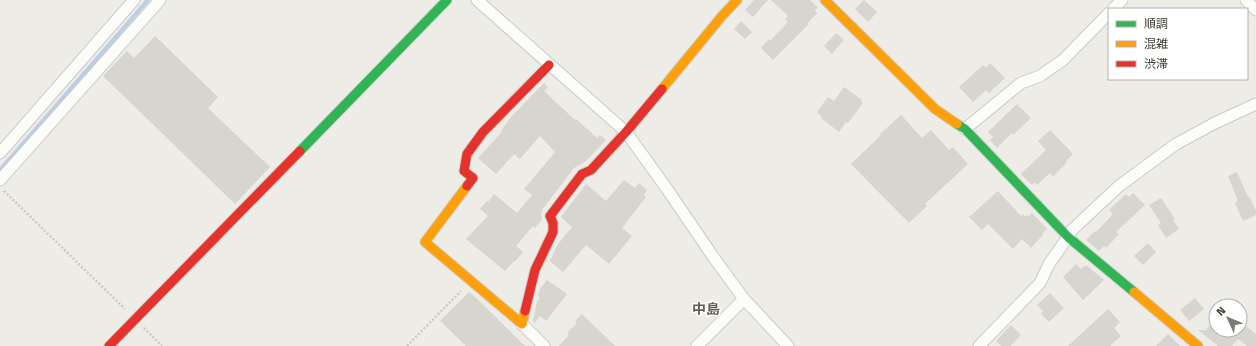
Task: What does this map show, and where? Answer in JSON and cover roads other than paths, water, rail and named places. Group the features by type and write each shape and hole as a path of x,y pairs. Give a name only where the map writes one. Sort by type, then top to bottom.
{"street":[{"path":"0,153 134,0"},
{"path":"0,180 160,0"},
{"path":"109,346 447,0"},
{"path":"477,0 626,132 744,299 788,346"},
{"path":"522,324 535,270 553,232 553,223 550,216 582,174 591,170 626,132 737,0"},
{"path":"825,0 935,109 965,129 1068,237 1198,346"},
{"path":"1114,8 1122,0"},
{"path":"1246,0 1256,10"},
{"path":"965,129 1021,83 1040,76 1063,60 1108,15"},
{"path":"544,346 522,324 425,242 473,178 464,171 467,154 483,132 549,65"},
{"path":"979,346 1040,283 1048,264 1072,230 1119,186 1176,144 1215,123 1256,104"},
{"path":"697,346 744,299"}],"waterway":[{"path":"0,170 148,0"}],"district":[{"name":"中島","path":"706,308"}]}
